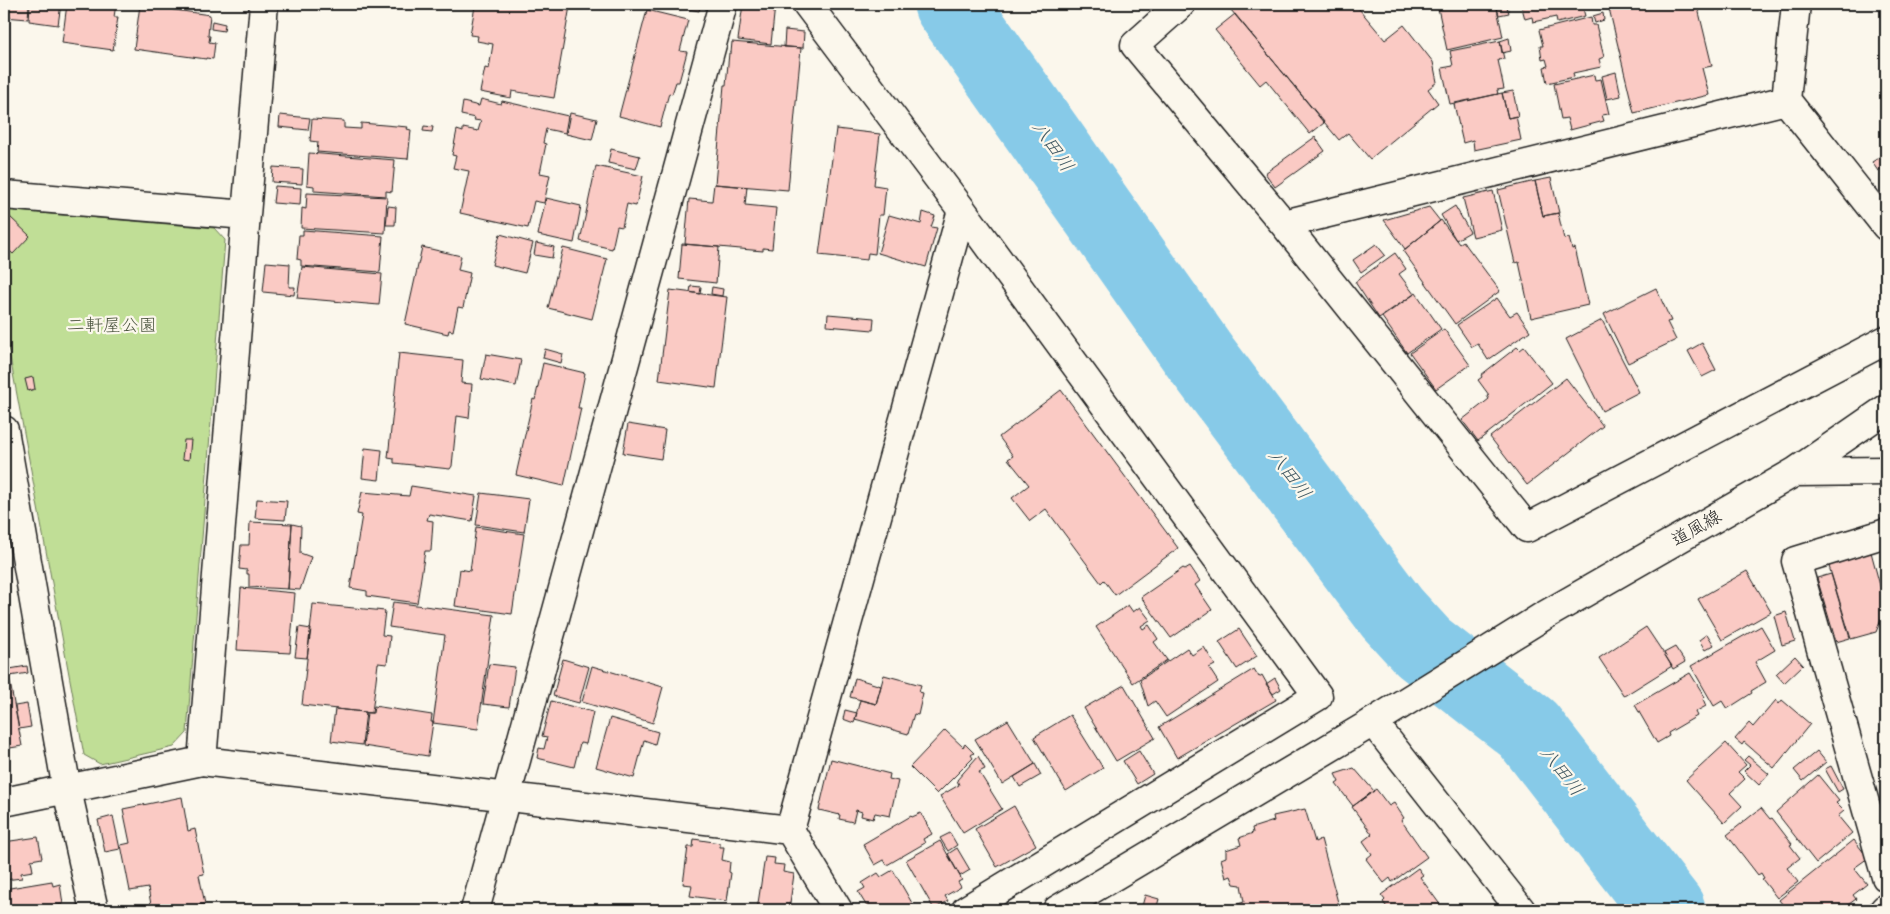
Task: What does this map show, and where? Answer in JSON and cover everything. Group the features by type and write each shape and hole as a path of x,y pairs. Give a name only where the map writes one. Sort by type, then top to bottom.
{"street":[{"path":"202,761 264,4"},
{"path":"475,910 722,4"},
{"path":"807,4 962,210 1318,696 966,910"},
{"path":"1181,4 1135,45 1284,224 1527,528 1886,340"},
{"path":"1796,4 1786,100 1886,226"},
{"path":"1284,224 1786,100"},
{"path":"4,195 246,216"},
{"path":"838,910 790,830 962,210"},
{"name":"道風線","path":"1057,910 1373,722 1542,618 1795,472 1886,409"},
{"path":"4,430 67,790 94,910"},
{"path":"1795,472 1886,471"},
{"path":"1886,533 1796,561 1886,877"},
{"path":"1373,722 1521,910"},
{"path":"4,802 202,761 790,830"}],"green space":[{"name":"二軒屋公園","path":"4,210 214,228 225,240 187,733 174,747 100,764 84,755 4,325"}],"building":[{"path":"4,4 29,4 28,19 4,17"},
{"path":"30,4 61,4 58,25 29,21"},
{"path":"67,4 116,4 114,17 118,17 113,50 62,43"},
{"path":"484,4 567,4 570,6 554,98 512,91 511,98 480,92 485,68 489,69 493,44 477,41 478,36 470,35 475,6 483,7"},
{"path":"662,4 701,4 699,11"},
{"path":"743,4 775,5 771,44 738,40"},
{"path":"1226,4 1355,4 1385,40 1404,25 1433,62 1437,82 1428,89 1438,103 1370,159 1348,133 1339,140"},
{"path":"1458,4 1496,4 1503,37 1447,50 1438,8"},
{"path":"1496,4 1506,4 1509,13 1499,15"},
{"path":"1521,4 1585,4 1582,5 1585,16 1557,23 1556,17 1533,22 1532,17 1525,19"},
{"path":"1608,4 1697,4 1712,66 1702,68 1709,95 1634,113"},
{"path":"140,5 210,15 208,36 210,36 209,42 215,43 213,59 134,49"},
{"path":"647,10 688,20 680,51 687,52 679,82 676,82 672,94 669,93 660,127 619,116"},
{"path":"1603,13 1604,20 1595,23 1593,16"},
{"path":"1235,14 1324,123 1310,134 1266,80 1260,85 1215,30"},
{"path":"1591,17 1592,25 1596,25 1604,57 1599,59 1601,67 1573,73 1574,77 1547,83 1544,67 1548,66 1546,59 1542,60 1540,46 1543,46 1539,30"},
{"path":"212,21 225,24 224,31 211,29"},
{"path":"785,30 804,32 803,48 784,47"},
{"path":"1509,38 1511,51 1502,53 1500,41"},
{"path":"1500,41 1504,59 1498,60 1504,89 1497,90 1498,94 1450,104 1442,68 1453,66 1450,51"},
{"path":"732,42 801,48 788,190 715,184 724,85 726,85"},
{"path":"1616,72 1621,96 1607,99 1602,76"},
{"path":"1594,75 1595,80 1601,79 1609,114 1602,115 1604,121 1570,130 1567,118 1561,119 1554,84"},
{"path":"1513,91 1518,116 1508,118 1502,93"},
{"path":"1502,93 1508,118 1516,116 1521,140 1474,150 1473,140 1463,143 1454,104"},
{"path":"481,99 501,104 502,101 568,116 565,133 546,129 543,143 546,144 540,173 550,175 544,203 534,201 528,228 460,213 469,171 453,168 456,156 452,155 457,130 463,132 463,128 478,131 481,121 461,115 463,102 479,106"},
{"path":"570,113 597,119 592,140 566,134"},
{"path":"280,115 310,118 308,130 279,127"},
{"path":"312,119 344,121 344,128 361,129 361,123 408,127 407,129 411,130 408,159 317,152 318,142 310,141"},
{"path":"424,126 433,127 432,132 423,131"},
{"path":"836,129 880,134 874,185 886,187 883,215 879,215 875,254 868,253 867,260 819,255"},
{"path":"1315,137 1325,151 1275,187 1265,173"},
{"path":"611,149 640,156 636,169 608,163"},
{"path":"309,153 395,160 392,192 386,191 386,196 314,191 314,186 307,185"},
{"path":"1886,153 1886,165 1878,171 1872,162"},
{"path":"596,166 643,176 636,206 627,204 622,227 617,226 612,249 580,241"},
{"path":"273,167 303,169 302,184 272,182"},
{"path":"1551,178 1559,213 1543,216 1535,181"},
{"path":"1535,181 1543,216 1558,213 1564,239 1569,238 1572,249 1575,248 1588,305 1531,318 1519,262 1515,263 1498,190"},
{"path":"714,184 747,187 745,205 776,208 772,249 763,248 763,251 685,244 689,199 712,201"},
{"path":"275,186 301,188 300,205 273,203"},
{"path":"1493,191 1502,230 1473,237 1463,198"},
{"path":"307,193 387,197 385,233 301,228 302,208 306,209"},
{"path":"546,198 581,206 574,243 538,235"},
{"path":"388,206 396,207 395,225 386,225"},
{"path":"1455,206 1470,232 1456,240 1441,215"},
{"path":"1429,207 1440,221 1405,249 1384,220"},
{"path":"923,212 935,216 931,227 937,228 926,267 878,253 889,215 921,224"},
{"path":"10,217 30,236 13,254 4,246 4,223"},
{"path":"1441,220 1459,244 1463,241 1500,291 1455,324 1403,251"},
{"path":"303,230 383,236 380,272 301,266 301,260 297,259 299,235 303,235"},
{"path":"500,234 533,243 525,273 492,265"},
{"path":"536,243 554,247 552,258 534,255"},
{"path":"682,244 719,247 716,283 679,279"},
{"path":"1376,244 1385,255 1361,272 1353,260"},
{"path":"422,247 461,256 458,270 470,273 463,308 458,307 453,331 449,330 448,334 405,324"},
{"path":"563,248 607,259 592,319 548,308"},
{"path":"1395,253 1406,269 1399,274 1414,294 1379,318 1355,282"},
{"path":"266,262 290,264 289,287 295,287 294,295 263,292"},
{"path":"302,267 382,274 379,305 297,298"},
{"path":"691,286 701,287 700,294 690,292"},
{"path":"712,287 723,289 722,296 711,294"},
{"path":"1656,288 1671,321 1667,322 1676,340 1628,363 1604,314"},
{"path":"670,290 727,297 716,388 659,380"},
{"path":"1416,293 1441,329 1407,353 1382,317"},
{"path":"1497,298 1510,316 1517,312 1530,331 1488,360 1478,344 1472,347 1457,325"},
{"path":"828,314 874,318 873,330 827,326"},
{"path":"1602,320 1639,392 1602,411 1566,339"},
{"path":"1444,329 1470,365 1436,389 1410,353"},
{"path":"1702,343 1716,370 1702,377 1688,351"},
{"path":"1517,347 1520,350 1524,347 1552,383 1478,441 1462,420 1489,399 1487,396 1489,395 1478,380 1482,377 1481,375"},
{"path":"545,349 563,354 561,363 543,358"},
{"path":"399,353 463,360 461,383 472,384 469,418 457,416 452,466 450,469 394,463 394,459 388,458"},
{"path":"486,354 521,360 516,386 481,379"},
{"path":"543,363 585,373 578,408 581,408 564,486 516,475"},
{"path":"33,377 35,389 28,391 25,379"},
{"path":"1566,378 1603,426 1527,485 1490,437"},
{"path":"1061,390 1178,548 1115,595 1104,580 1101,583 1046,509 1030,521 1012,498 1029,485 1008,459 1013,456 999,437"},
{"path":"628,424 665,430 661,459 623,453"},
{"path":"184,440 191,440 189,460 182,459"},
{"path":"365,448 382,450 379,480 362,478"},
{"path":"411,486 476,496 472,521 429,514 427,520 433,521 431,551 425,551 417,603 367,596 367,591 350,588 362,515 357,514 362,492 409,496"},
{"path":"481,493 529,499 524,532 476,525"},
{"path":"257,499 287,501 285,520 255,518"},
{"path":"250,522 292,524 288,589 249,587 249,574 247,574 247,570 239,569 241,545 249,545"},
{"path":"292,524 301,526 300,553 311,557 300,590 288,589"},
{"path":"476,527 524,534 512,614 455,606 460,569 470,571"},
{"path":"1871,552 1886,608 1876,632 1851,639 1828,563"},
{"path":"1190,566 1200,581 1195,585 1212,610 1171,638 1141,597 1183,568 1185,569"},
{"path":"1747,571 1771,612 1722,640 1698,599"},
{"path":"1831,574 1850,638 1836,642 1817,578"},
{"path":"241,588 295,593 290,653 237,650"},
{"path":"393,602 494,615 478,729 433,723 445,635 389,627"},
{"path":"313,604 385,611 382,635 390,636 387,664 378,663 372,713 302,705"},
{"path":"1128,605 1133,612 1140,607 1150,620 1141,626 1143,629 1149,625 1158,639 1154,642 1167,660 1133,683 1096,627"},
{"path":"1786,612 1795,641 1782,645 1774,616"},
{"path":"1761,626 1775,650 1755,662 1766,682 1727,709 1722,701 1714,706 1691,666"},
{"path":"299,627 311,629 307,658 295,657"},
{"path":"1646,627 1672,666 1624,696 1599,658"},
{"path":"1239,629 1257,656 1237,669 1219,642"},
{"path":"1707,634 1714,645 1705,650 1699,640"},
{"path":"1204,647 1215,665 1209,668 1218,682 1166,717 1155,701 1148,706 1140,680 1187,648 1192,655"},
{"path":"1675,647 1685,662 1673,669 1664,653"},
{"path":"1795,656 1803,665 1784,683 1776,674"},
{"path":"563,659 589,667 579,703 553,696"},
{"path":"489,664 515,667 509,707 483,704"},
{"path":"27,666 28,673 4,677 4,670"},
{"path":"592,666 663,687 653,723 582,702"},
{"path":"1254,669 1259,677 1262,675 1276,700 1177,758 1159,727"},
{"path":"1690,673 1705,697 1703,699 1706,706 1695,712 1697,716 1668,733 1669,736 1657,743 1635,705"},
{"path":"884,675 921,685 919,692 923,693 918,715 914,714 908,734 855,719 860,700 876,704"},
{"path":"9,677 22,746 4,749 4,678"},
{"path":"855,678 881,686 876,704 850,697"},
{"path":"1275,678 1281,689 1273,694 1266,684"},
{"path":"1124,685 1155,738 1116,761 1084,708"},
{"path":"1776,700 1779,704 1782,700 1810,724 1774,768 1744,742 1742,745 1735,739 1749,723 1753,727"},
{"path":"551,701 593,712 586,744 580,743 574,767 537,758 539,748 544,749 547,737 542,736"},
{"path":"27,704 31,727 19,729 15,706"},
{"path":"374,706 432,715 431,722 433,722 428,756 363,746 367,713 373,713"},
{"path":"335,709 366,712 362,745 331,741"},
{"path":"845,710 857,713 854,723 843,719"},
{"path":"1070,715 1103,768 1066,791 1034,737"},
{"path":"610,718 658,732 655,744 644,740 634,778 596,767"},
{"path":"1008,720 1035,764 1002,784 975,739"},
{"path":"945,730 963,747 965,744 974,753 971,755 973,758 937,794 910,767"},
{"path":"1726,743 1746,765 1738,772 1745,779 1730,793 1742,806 1724,823 1686,780"},
{"path":"1139,751 1153,774 1137,784 1123,761"},
{"path":"1817,751 1826,762 1803,781 1794,770"},
{"path":"978,756 985,769 979,772 1002,809 963,833 940,796 959,785 957,780"},
{"path":"1748,756 1769,774 1759,785 1744,771 1750,765 1744,760"},
{"path":"831,759 890,774 889,779 898,781 890,816 875,813 873,819 861,816 862,812 856,810 853,822 839,819 840,815 819,810"},
{"path":"1035,764 1041,775 1020,787 1014,777"},
{"path":"1831,766 1843,789 1838,792 1825,769"},
{"path":"1354,768 1374,791 1353,806 1336,784 1339,782 1335,774"},
{"path":"1818,775 1839,801 1836,803 1844,811 1838,816 1852,833 1816,863 1776,812"},
{"path":"1376,789 1389,806 1394,803 1404,818 1401,820 1427,857 1392,882 1390,878 1384,883 1366,859 1372,854 1363,841 1372,834 1352,807"},
{"path":"182,797 188,831 195,829 204,874 199,875 205,904 174,910 152,910 148,888 130,891 121,845 130,843 123,809"},
{"path":"1014,806 1036,845 997,867 975,829"},
{"path":"1761,808 1770,819 1772,818 1800,858 1787,868 1798,882 1777,898 1762,879 1764,878 1761,873 1758,875 1727,835"},
{"path":"1305,809 1315,842 1321,839 1340,910 1229,910 1229,907 1244,902 1241,885 1234,884 1231,876 1226,878 1221,859 1226,857 1226,850 1241,845 1239,838 1253,833 1252,828 1274,821 1273,816"},
{"path":"921,813 932,834 923,839 925,843 887,865 884,860 875,865 863,844 911,816"},
{"path":"113,816 120,849 105,852 98,820"},
{"path":"950,833 957,845 948,851 940,838"},
{"path":"38,837 42,858 31,860 33,871 21,873 22,878 4,880 4,842"},
{"path":"694,839 720,843 720,847 724,847 722,860 730,862 729,872 731,873 727,901 690,896 692,885 683,884 688,847 693,847"},
{"path":"1854,840 1868,858 1854,868 1867,884 1853,895 1856,899 1841,910 1787,910 1779,900"},
{"path":"940,841 962,880 958,882 961,887 945,896 948,901 934,909 906,860"},
{"path":"957,848 970,870 960,876 948,854"},
{"path":"765,857 775,858 774,864 784,865 783,872 794,874 789,910 757,910"},
{"path":"1418,868 1423,875 1420,877 1444,910 1389,910 1383,902 1385,900 1381,895"},
{"path":"893,870 916,910 869,910 858,892 865,888 862,883 878,873 881,877"},
{"path":"52,881 53,886 60,884 63,904 37,908 37,910 4,910 4,889"},
{"path":"1145,895 1159,899 1156,910 1141,910"},
{"path":"200,905 201,910 174,910"}],"waterway":[{"name":"八田川","path":"951,4 1201,358 1392,613 1423,647 1528,729 1668,910"}]}
